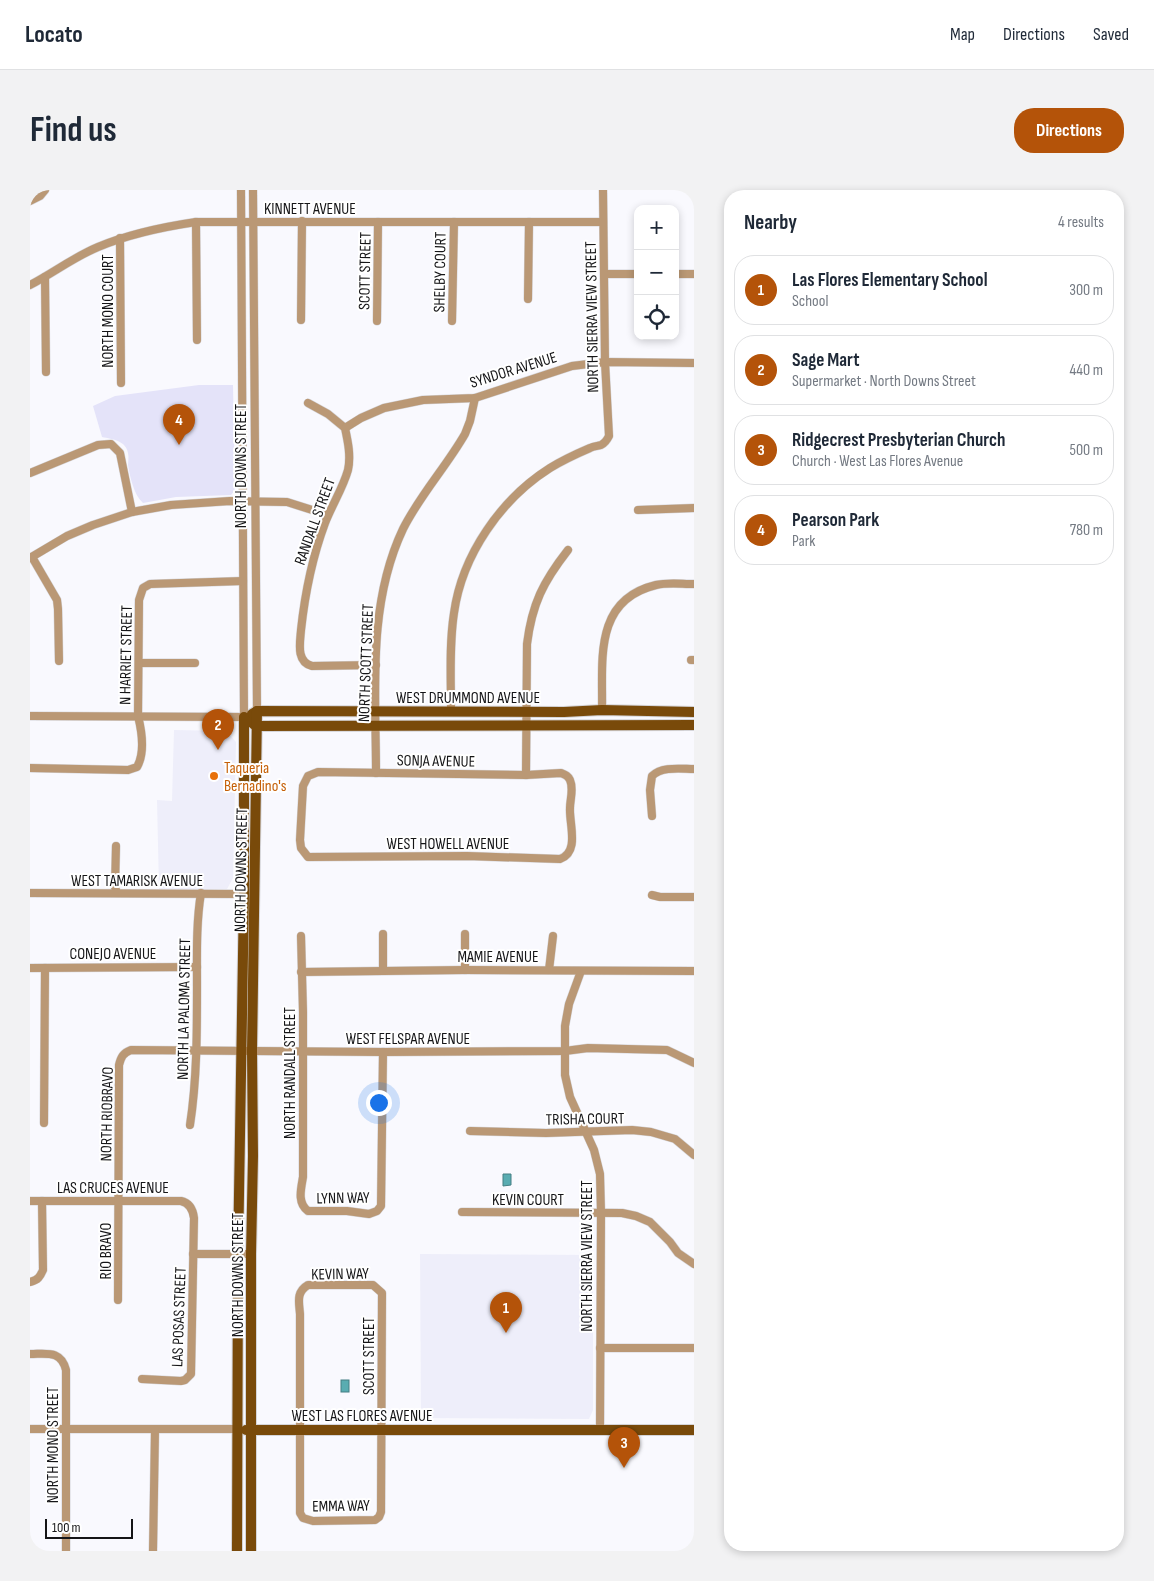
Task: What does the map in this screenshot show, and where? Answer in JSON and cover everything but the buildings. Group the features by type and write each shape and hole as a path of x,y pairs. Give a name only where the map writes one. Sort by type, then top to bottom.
{"main road":[{"name":"WEST DRUMMOND AVENUE","path":"244,717 257,711 526,712 602,710 694,712"},
{"name":"NORTH DOWNS STREET","path":"237,1551 238,1255 247,1051 257,711"},
{"name":"NORTH DOWNS STREET","path":"244,717 244,894 247,1051 253,1156 251,1254 251,1551"},
{"path":"244,717 256,726"},
{"name":"WEST DRUMMOND AVENUE","path":"256,726 692,725"},
{"name":"WEST LAS FLORES AVENUE","path":"238,1429 694,1430"}],"street":[{"path":"30,200 40,196 45,190"},
{"name":"NORTH DOWNS STREET","path":"241,190 244,717"},
{"name":"NORTH DOWNS STREET","path":"253,190 257,711"},
{"name":"NORTH SIERRA VIEW STREET","path":"451,711 454,610 461,585 476,549 492,522 526,486 569,456 604,443 608,436 603,190"},
{"path":"301,320 302,221"},
{"path":"196,222 197,340"},
{"name":"KINNETT AVENUE","path":"30,285 80,256 120,238 196,222 603,222"},
{"name":"SCOTT STREET","path":"377,321 378,222"},
{"name":"SHELBY COURT","path":"452,321 454,222"},
{"path":"528,299 529,222"},
{"name":"NORTH MONO COURT","path":"120,238 121,383"},
{"path":"604,274 634,274"},
{"path":"679,274 694,274"},
{"path":"45,276 46,372"},
{"name":"SYNDOR AVENUE","path":"346,428 361,418 384,408 423,400 475,398 560,368 605,362 694,363"},
{"name":"NORTH SCOTT STREET","path":"376,773 376,666 378,620 383,589 391,559 403,530 417,503 465,434 475,398"},
{"path":"308,403 328,414 346,428"},
{"name":"RANDALL STREET","path":"346,428 349,449 348,470 328,515 311,564 303,607 302,659 308,665 376,666"},
{"path":"30,473 98,445 107,444 114,446 120,453 132,512"},
{"path":"59,661 57,600 31,558 67,536 132,512 171,505 243,501 287,502 328,515"},
{"path":"638,510 694,508"},
{"path":"526,775 527,644 533,609 545,583 568,550"},
{"name":"N HARRIET STREET","path":"30,768 128,770 137,767 141,760 142,730 138,716 140,595 143,588 150,584 243,581"},
{"path":"602,710 603,643 606,630 620,605 643,589 666,584 694,584"},
{"path":"139,662 195,662"},
{"name":"WEST DRUMMOND AVENUE","path":"30,716 244,717"},
{"path":"652,816 650,790 652,776 659,771 667,769 694,769"},
{"name":"SONJA AVENUE","path":"324,856 308,857 301,848 300,840 302,786 308,776 318,772 526,775 556,772 564,774 569,778 572,788 570,814 572,840 569,852"},
{"path":"116,846 115,887 117,893"},
{"name":"WEST HOWELL AVENUE","path":"324,856 467,856 560,859 569,852"},
{"name":"WEST TAMARISK AVENUE","path":"30,893 244,894"},
{"name":"NORTH LA PALOMA STREET","path":"190,1125 195,1089 197,1051 197,966 201,894"},
{"path":"652,895 694,897"},
{"path":"383,934 383,970"},
{"path":"465,934 465,970"},
{"name":"NORTH RANDALL STREET","path":"301,936 303,1177 300,1195 304,1209"},
{"path":"549,970 553,936"},
{"name":"CONEJO AVENUE","path":"30,968 197,966"},
{"path":"44,1123 46,968"},
{"name":"MAMIE AVENUE","path":"302,972 383,970 694,971"},
{"name":"NORTH SIERRA VIEW STREET","path":"581,971 569,1004 565,1026 565,1075 570,1097 587,1132 600,1174 600,1430"},
{"name":"WEST FELSPAR AVENUE","path":"122,1057 131,1050 384,1052 565,1051 588,1048 667,1050 694,1063"},
{"name":"LYNN WAY","path":"304,1209 308,1211 347,1211 369,1214 377,1211 381,1206 384,1052"},
{"name":"NORTH RIOBRAVO","path":"119,1201 119,1065 122,1057"},
{"name":"TRISHA COURT","path":"470,1131 587,1132 632,1130 651,1132 675,1139 694,1155"},
{"name":"LAS CRUCES AVENUE","path":"30,1201 181,1201 188,1204 192,1210"},
{"path":"30,1282 40,1277 43,1270 42,1201"},
{"name":"RIO BRAVO","path":"118,1300 119,1201"},
{"name":"LAS POSAS STREET","path":"142,1380 185,1380 191,1374 192,1210"},
{"name":"KEVIN COURT","path":"462,1212 622,1213 636,1216 650,1222 678,1253 694,1264"},
{"path":"193,1254 251,1254"},
{"name":"KEVIN WAY","path":"300,1430 300,1314 298,1297 308,1285 363,1285 377,1287"},
{"name":"SCOTT STREET","path":"377,1287 382,1293 383,1298 381,1512 379,1517"},
{"path":"600,1348 694,1348"},
{"name":"NORTH MONO STREET","path":"30,1354 57,1356 63,1361 66,1370 66,1551"},
{"name":"WEST LAS FLORES AVENUE","path":"30,1430 238,1429"},
{"path":"153,1551 155,1430"},
{"name":"EMMA WAY","path":"300,1430 300,1507 303,1518 312,1521 370,1521 379,1517"}],"shaded area":[{"path":"199,385 233,385 235,490 231,495 176,497 143,503 137,495 131,480 127,449 118,441 102,437 93,406 115,396"},
{"path":"174,730 226,731 236,742 233,878 227,889 159,889 157,800 172,801"},
{"path":"420,1254 593,1255 593,1410 589,1419 421,1418"}],"water":[{"path":"503,1174 511,1174 511,1185 503,1186"},
{"path":"341,1380 349,1380 349,1392 341,1392"}],"place":[{"name":"Pearson Park","path":"179,445"},
{"name":"Sage Mart","path":"218,750"},
{"name":"Taqueria Bernadino's","path":"214,776"},
{"name":"Las Flores Elementary School","path":"506,1333"},
{"name":"Ridgecrest Presbyterian Church","path":"624,1468"}]}
